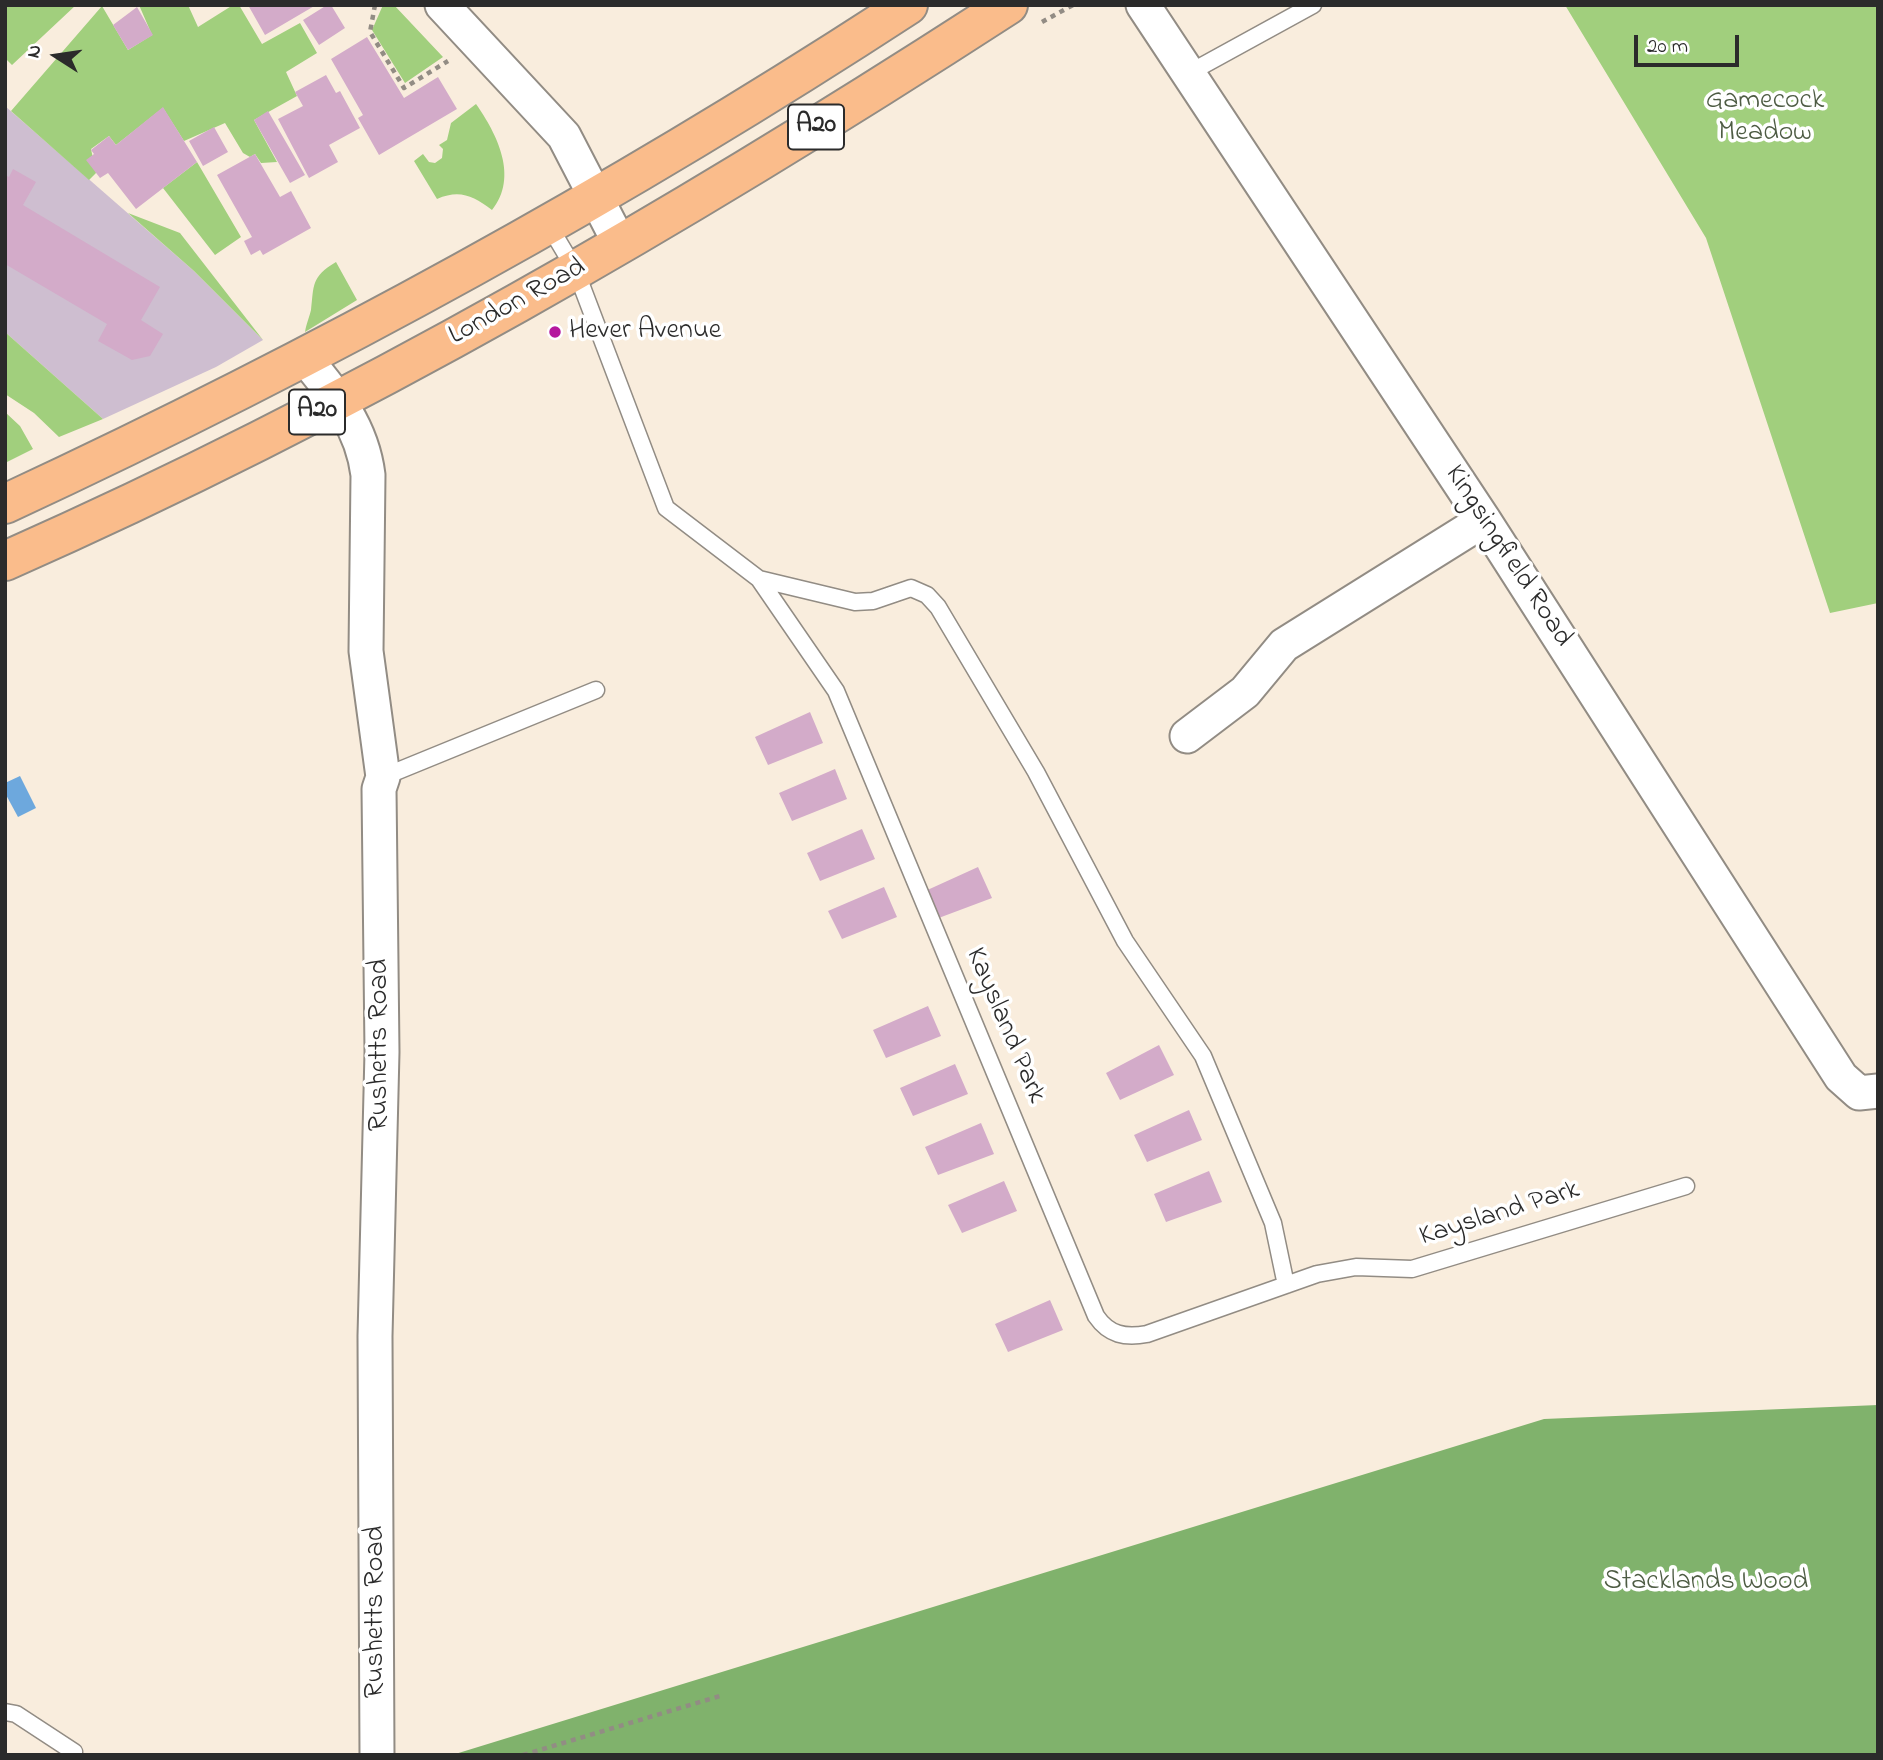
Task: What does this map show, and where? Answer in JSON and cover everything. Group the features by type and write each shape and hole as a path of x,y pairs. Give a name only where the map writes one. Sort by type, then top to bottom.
{"main road":[{"name":"London Road","path":"5,504 181,422 548,224 704,133 908,5"},
{"name":"London Road","path":"5,561 190,476 340,400 576,271 832,117 1008,5"}],"street":[{"path":"442,5 564,136 620,244"},
{"name":"Kingsingfield Road","path":"1143,5 1304,252 1484,520 1841,1077 1859,1093 1878,1091"},
{"name":"Rushetts Road","path":"304,357 340,400 354,424 366,456 366,651 383,777 379,789 382,1052 375,1336 377,1755"},
{"path":"1187,736 1245,692 1284,645 1484,520"}],"lane":[{"path":"1189,73 1313,5"},
{"name":"Kaysland Park","path":"548,224 576,271 666,508 759,579 836,691 1096,1316 1104,1328 1130,1337 1147,1334 1317,1273 1356,1266 1412,1269 1686,1186"},
{"name":"Kaysland Park","path":"759,579 855,602 873,601 911,588 927,595 938,607 1036,772 1125,941 1203,1056 1273,1223 1286,1284"},
{"path":"383,777 596,690"},
{"path":"5,1712 16,1714 74,1752 73,1755"}],"path":[{"path":"375,5 370,32 402,90 478,41"},
{"path":"523,1755 720,1696"}],"shaded area":[{"path":"5,106 194,271 263,340 216,367 103,419 5,332"}],"green space":[{"path":"9,5 76,5 12,65 5,58 5,9"},
{"path":"139,5 188,5 198,27 233,5 239,5 262,44 300,23 317,53 286,72 297,96 254,120 277,162 261,163 255,154 250,157 243,153 225,123 184,141 163,108 116,145 109,136 91,149 96,173 89,180 11,111 102,6 128,50 152,35"},
{"path":"383,5 394,5 443,57 405,83 372,30"},
{"name":"Gamecock Meadow","path":"1565,5 1878,5 1878,603 1830,613 1706,238"},
{"path":"476,104 491,129 502,156 504,184 492,210 479,201 460,194 437,199 414,161 423,154 429,162 435,163 442,158 443,149 439,145 447,140 451,123"},
{"path":"197,162 241,237 215,255 163,188"},
{"path":"128,213 180,233 263,340 194,271"},
{"path":"336,262 357,300 305,332 315,282 322,272"},
{"path":"5,332 103,419 59,437 34,413 5,394"},
{"path":"5,412 20,426 33,449 5,463"},
{"name":"Stacklands Wood","path":"1878,1405 1878,1755 452,1755 1544,1419"}],"water":[{"path":"20,776 36,808 18,817 5,793 5,783"}],"building":[{"path":"248,5 316,5 265,35"},
{"path":"331,5 345,28 319,45 303,20"},
{"path":"137,7 153,35 128,50 113,25"},
{"path":"367,37 404,98 438,77 457,109 379,155 358,118 363,115 331,59"},
{"path":"326,75 336,93 340,91 360,128 329,145 338,162 309,178 278,119 303,106 295,92"},
{"path":"163,107 197,162 136,209 108,173 100,178 86,160 94,154 91,150 109,136 116,145"},
{"path":"268,111 305,175 290,183 254,120"},
{"path":"214,127 228,152 203,166 189,141"},
{"path":"255,154 280,197 291,191 311,228 263,255 260,250 251,255 244,241 252,237 217,175"},
{"path":"13,169 36,182 23,205 160,287 141,320 163,334 150,356 132,360 98,341 107,324 5,264 5,175 9,177"},
{"path":"810,712 823,743 768,765 755,737"},
{"path":"835,769 847,799 792,821 779,793"},
{"path":"862,829 875,859 820,881 807,853"},
{"path":"978,867 992,898 936,919 923,892"},
{"path":"884,887 897,917 842,939 828,911"},
{"path":"928,1006 941,1036 886,1058 873,1030"},
{"path":"1159,1045 1174,1075 1120,1100 1106,1073"},
{"path":"955,1064 968,1094 913,1116 900,1088"},
{"path":"1189,1110 1202,1140 1147,1162 1134,1135"},
{"path":"981,1123 994,1154 938,1175 925,1147"},
{"path":"1209,1171 1222,1202 1166,1222 1154,1194"},
{"path":"1004,1181 1017,1211 962,1233 948,1205"},
{"path":"1050,1300 1063,1330 1008,1352 995,1324"}],"place":[{"name":"Hever Avenue","path":"555,332"}]}
